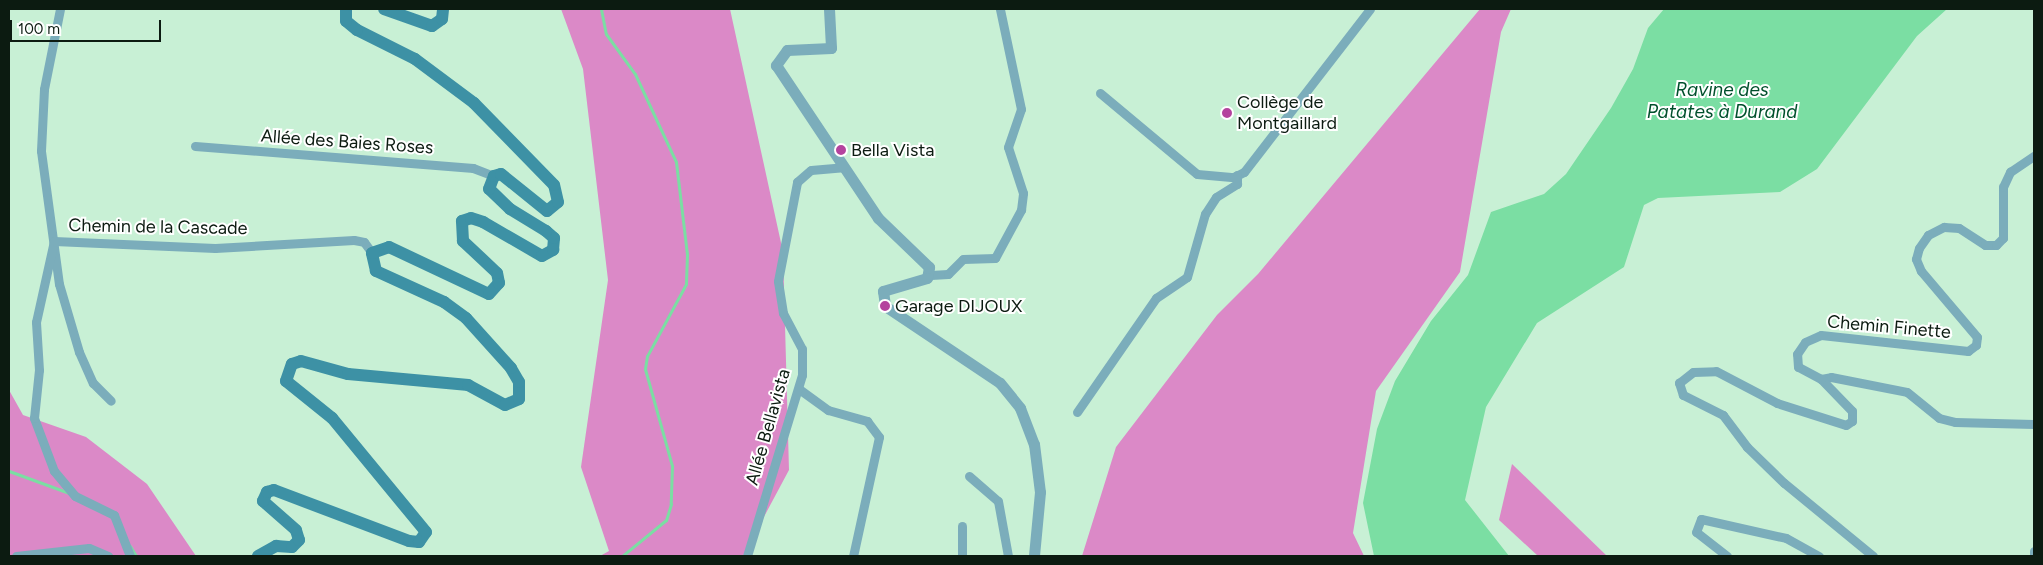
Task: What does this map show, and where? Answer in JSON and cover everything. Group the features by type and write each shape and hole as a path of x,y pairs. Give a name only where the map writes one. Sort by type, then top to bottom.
{"main road":[{"path":"258,556 276,546 292,547 299,540 296,530 263,501 267,492 274,490 409,541 419,542 426,532 332,418 286,381 292,364 301,361 348,374 468,385 505,405 519,399 520,382 511,368 466,318 444,302 376,271 372,252 389,247 481,292 494,292 497,273 463,241 462,221 471,218 483,222 542,256 553,250 554,238 510,209 489,189 494,176 501,174 515,181 537,206 547,211 558,202 554,185 474,103 415,59 357,30 346,21 346,9"},
{"path":"384,9 424,26 442,19 443,9"}],"street":[{"path":"60,9 40,131 59,284 79,352 93,382 111,401"},
{"path":"830,9 831,48 787,50 776,65 842,167 887,230 927,264 931,275"},
{"path":"1000,9 1020,102 1020,121 1008,147 1023,193 1021,210 996,258 963,259 948,274 931,275 888,287 882,301 1000,383 1020,408 1034,444 1040,492 1034,556"},
{"path":"1077,412 1156,298 1187,277 1206,214 1216,197 1237,184 1237,175 1370,9"},
{"path":"1100,93 1197,174 1237,175"},
{"name":"Allée des Baies Roses","path":"195,146 473,168 494,176"},
{"name":"Chemin Finette","path":"1873,556 1784,483 1747,447 1723,415 1683,395 1679,383 1693,372 1716,371 1777,403 1846,425 1852,421 1852,411 1821,379 1798,367 1797,354 1805,342 1821,335 1968,350 1976,345 1977,337 1921,271 1919,248 1928,235 1944,227 1958,228 1986,245 1996,245 2002,238 2002,187 2010,172 2034,156"},
{"name":"Allée Bellavista","path":"746,556 799,389 802,349 783,313 778,281 796,182 811,170 842,167"},
{"name":"Chemin de la Cascade","path":"130,556 114,515 75,496 54,471 34,418 39,370 36,322 54,241 215,248 354,240 364,242 372,252"},
{"path":"1821,379 1832,377 1906,392 1939,418 1955,422 2034,424"},
{"path":"799,389 828,410 867,421 879,437 853,556"},
{"path":"969,476 998,501 1008,556"},
{"path":"1727,556 1701,539 1696,532 1701,519 1786,538 1819,556"},
{"path":"962,526 962,556"},
{"path":"16,556 89,548 108,556"},
{"path":"2034,551 2034,556"}],"shaded area":[{"path":"561,9 730,9 783,252 789,470 743,556 600,556 609,551 581,467 608,280 583,69"},
{"path":"1480,9 1511,9 1501,32 1460,272 1376,391 1353,533 1364,556 1082,556 1116,447 1217,315 1258,274"},
{"path":"9,390 23,415 86,437 147,484 196,556 9,556"},
{"path":"1512,464 1607,556 1538,556 1499,520"}],"water":[{"name":"Ravine des Patates à Durand","path":"1664,9 1947,9 1917,36 1817,169 1780,192 1658,198 1644,205 1624,267 1537,323 1486,407 1465,500 1509,556 1374,556 1363,503 1377,429 1395,381 1431,321 1468,275 1491,212 1544,194 1566,174 1611,108 1633,69 1648,28"}],"waterway":[{"path":"601,9 606,34 635,74 676,162 687,254 686,284 647,356 645,369 672,466 671,504 666,520 622,556"},
{"path":"9,471 69,493"},
{"path":"130,546 136,556"}],"place":[{"name":"Collège de Montgaillard","path":"1227,113"},
{"name":"Bella Vista","path":"841,150"},
{"name":"Garage DIJOUX","path":"885,306"}]}
